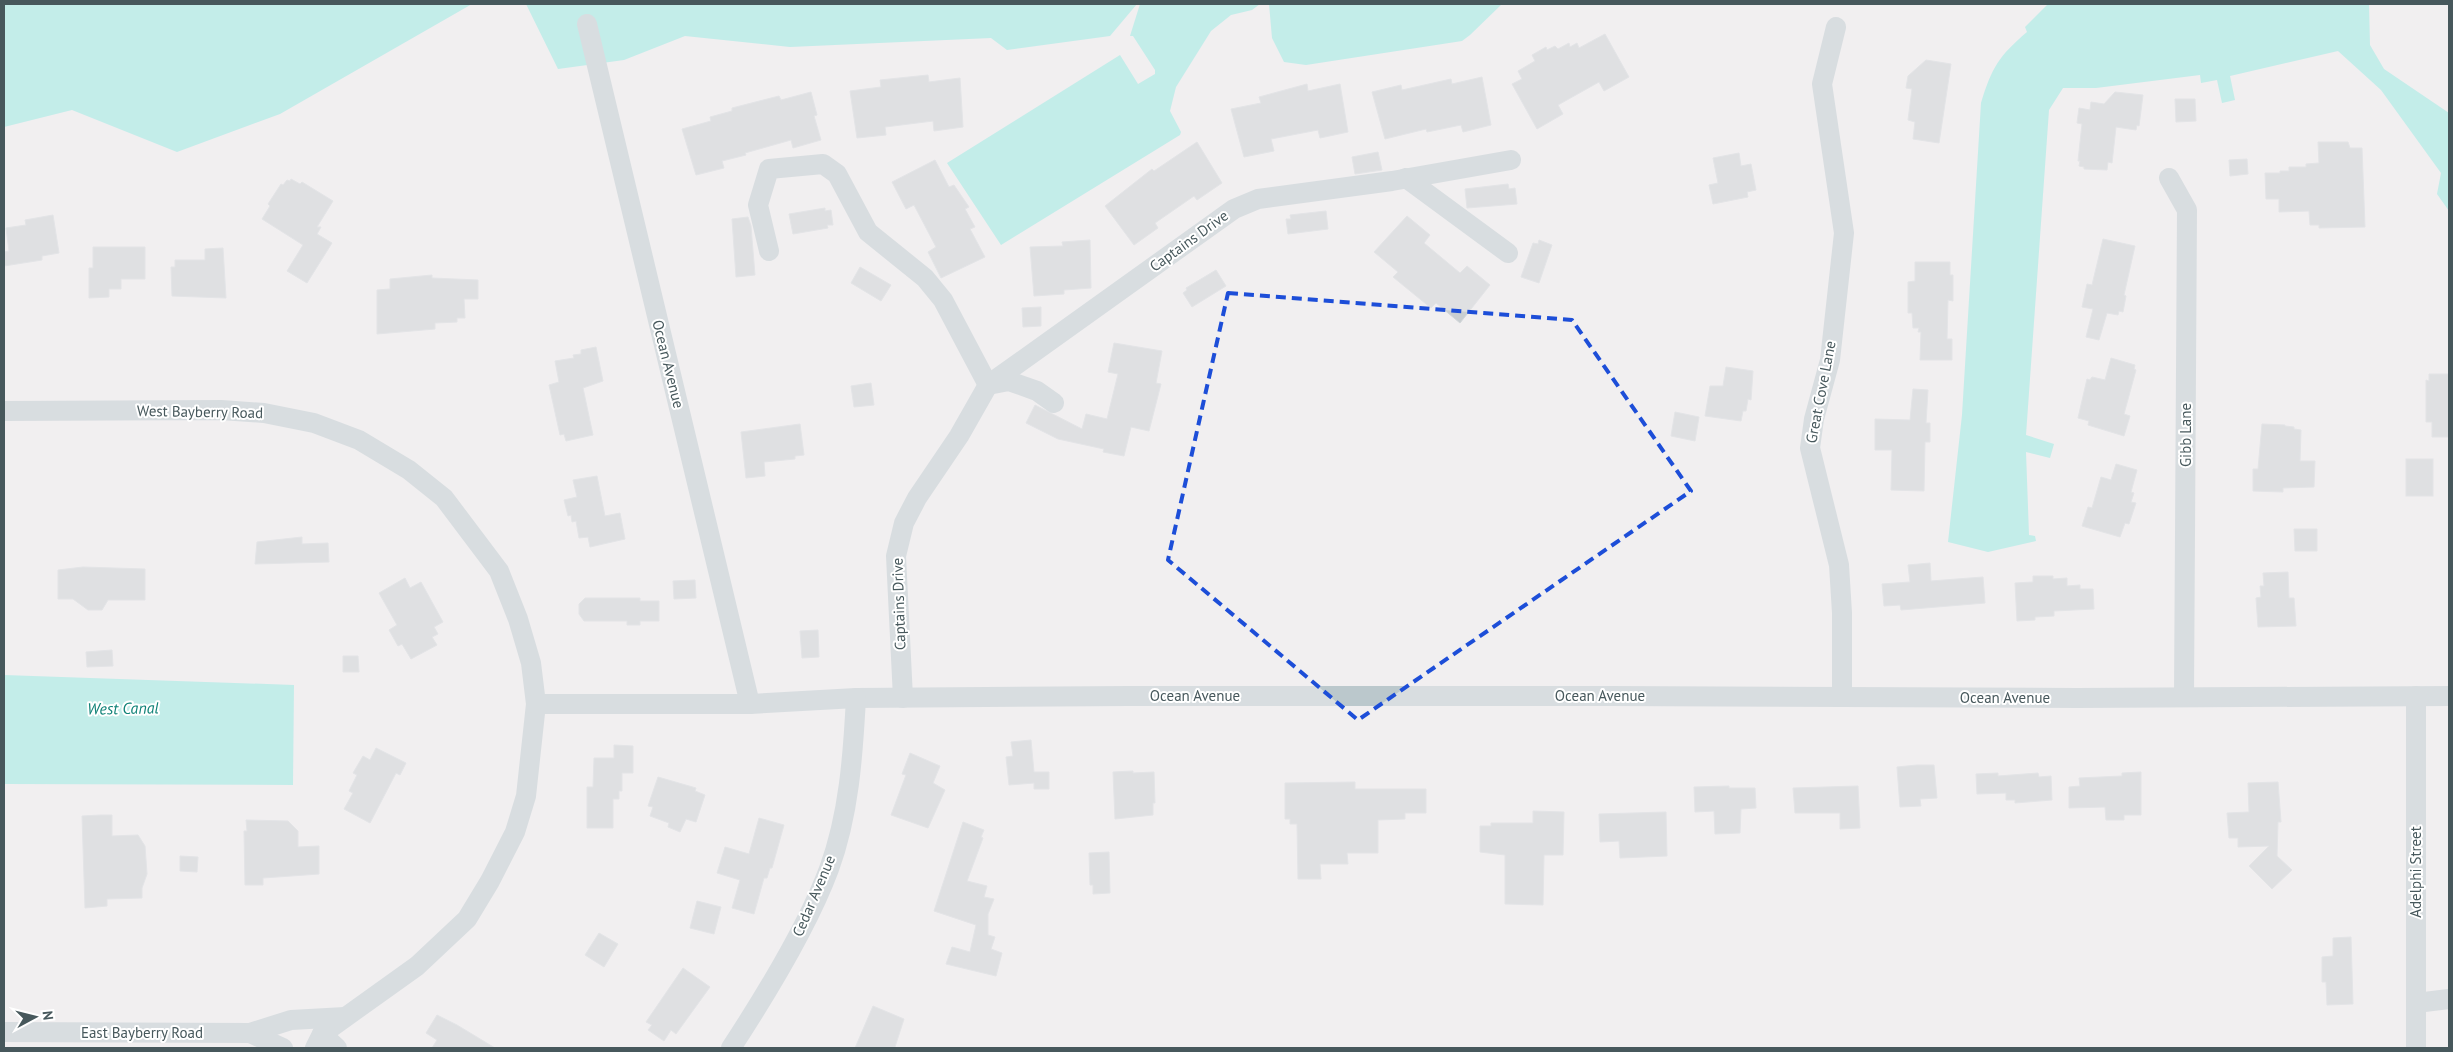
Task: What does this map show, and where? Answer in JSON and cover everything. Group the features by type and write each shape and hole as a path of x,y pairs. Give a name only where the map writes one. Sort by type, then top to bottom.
{"street":[{"name":"Ocean Avenue","path":"587,24 750,704"},
{"name":"Great Cove Lane","path":"1836,26 1822,84 1844,233 1830,360 1814,419 1810,448 1839,565 1842,612 1842,697"},
{"name":"Captains Drive","path":"903,698 896,556 904,523 917,498 959,436 988,385 1234,209 1258,199 1406,178 1511,160"},
{"path":"768,251 758,205 770,169 823,164 837,174 868,232 925,278 943,300 988,385 1009,381 1038,391 1054,403"},
{"path":"1406,178 1508,253"},
{"name":"Gibb Lane","path":"2170,178 2187,210 2184,696"},
{"name":"West Bayberry Road","path":"4,411 221,410 264,413 314,423 359,440 409,470 444,498 499,571 518,619 531,663 536,704"},
{"name":"Adelphi Street","path":"2416,696 2416,1048"},
{"name":"Ocean Avenue","path":"536,704 750,704 856,698 2077,698 2449,696"},
{"name":"Cedar Avenue","path":"731,1048 794,944 829,869 848,796 856,698"},
{"path":"337,1048 319,1041 345,1017 417,966 467,919 490,881 515,832 526,796 536,704"},
{"path":"2416,1003 2449,999"},
{"name":"East Bayberry Road","path":"4,1032 250,1034 291,1020 345,1017"},
{"name":"East Bayberry Road","path":"250,1034 283,1048"}],"highlighted area":[{"path":"1228,293 1572,320 1691,491 1358,720 1168,560"}],"water":[{"path":"4,4 472,4 280,114 177,152 72,110 4,127"},
{"path":"526,4 1137,4 1110,36 1007,50 991,38 790,47 685,36 624,60 558,69"},
{"path":"1140,4 1260,4 1252,10 1231,15 1211,31 1176,87 1170,111 1181,132 1180,135 1001,245 947,163 1120,55 1138,84 1155,74 1155,70 1133,36 1130,36"},
{"path":"1269,4 1502,4 1462,41 1306,65 1284,62 1272,38"},
{"path":"2048,4 2369,4 2370,45 2384,69 2449,113 2449,211 2437,194 2441,173 2381,90 2338,51 2230,76 2235,100 2222,103 2217,80 2201,83 2200,75 2096,88 2063,88 2049,110 2026,435 2054,444 2050,458 2026,452 2029,535 2035,536 2036,541 1988,552 1948,542 1962,415 1981,103 1989,80 1998,63 2027,32 2025,27"},
{"name":"West Canal","path":"4,675 294,685 293,785 4,784"}],"building":[{"path":"1605,34 1629,77 1604,91 1599,82 1558,105 1563,114 1537,129 1512,84 1522,79 1518,71 1535,61 1532,55 1546,47 1547,50 1555,46 1558,49 1569,43 1570,47 1577,43 1579,48"},
{"path":"1926,60 1951,64 1939,143 1913,139 1915,122 1908,120 1912,89 1906,88 1908,76"},
{"path":"928,75 929,82 960,78 963,127 934,131 933,121 885,127 886,135 857,138 850,91 881,87 880,80"},
{"path":"1482,77 1491,125 1463,132 1461,125 1427,132 1426,129 1385,139 1372,92 1401,85 1402,90 1451,79 1452,84"},
{"path":"1307,84 1308,91 1340,84 1348,132 1320,138 1318,130 1271,139 1274,151 1244,157 1231,109 1261,103 1259,97"},
{"path":"811,92 817,115 814,116 821,140 793,148 791,140 722,161 724,168 696,175 682,129 711,121 710,117 732,111 732,108 779,96 781,100"},
{"path":"2115,92 2143,95 2139,126 2137,125 2136,130 2116,127 2112,163 2108,162 2107,170 2084,169 2084,167 2079,166 2080,161 2078,161 2082,124 2077,123 2079,108 2090,110 2091,102 2104,104"},
{"path":"2175,99 2195,99 2196,121 2176,122"},
{"path":"1197,142 1222,183 1197,200 1194,196 1155,223 1158,228 1134,245 1105,206 1152,169 1154,171"},
{"path":"2318,142 2348,142 2350,148 2362,148 2365,227 2319,228 2319,225 2310,225 2309,211 2279,212 2279,199 2266,199 2265,173 2280,173 2280,171 2289,171 2289,167 2306,167 2306,164 2319,163"},
{"path":"1378,152 1382,170 1355,174 1352,157"},
{"path":"1739,153 1741,166 1751,164 1756,190 1747,192 1748,197 1713,204 1709,185 1718,183 1713,158"},
{"path":"2247,159 2248,174 2230,176 2229,160"},
{"path":"935,160 949,187 954,185 969,207 965,209 975,227 970,229 985,257 941,278 928,252 936,247 914,205 906,209 892,182"},
{"path":"291,179 300,184 302,182 333,201 317,227 321,227 317,234 332,243 307,283 287,271 303,245 262,219 270,206 268,204 281,184 283,185 287,180 290,181"},
{"path":"1508,184 1509,189 1515,188 1517,204 1467,208 1465,189"},
{"path":"825,208 825,211 831,210 833,225 827,225 828,228 793,234 789,214"},
{"path":"1326,211 1328,229 1288,234 1286,219 1291,219 1290,215"},
{"path":"53,215 59,253 42,256 42,260 4,266 4,252 9,251 6,228 26,225 25,220"},
{"path":"1407,216 1430,235 1424,243 1460,273 1467,266 1490,285 1460,323 1436,303 1431,308 1393,277 1398,272 1374,252"},
{"path":"748,217 751,226 755,275 736,277 732,219"},
{"path":"2103,239 2135,246 2124,295 2126,296 2123,312 2119,311 2118,315 2107,313 2099,340 2086,337 2093,309 2082,307 2087,284 2092,285"},
{"path":"1090,240 1091,288 1064,290 1064,294 1034,296 1030,247 1063,246 1062,242"},
{"path":"1539,240 1552,245 1539,283 1521,277 1533,243 1538,244"},
{"path":"93,247 145,247 145,279 121,279 121,289 109,289 109,297 89,298 89,268 93,268"},
{"path":"223,248 226,298 172,296 171,267 175,267 175,260 205,260 205,249"},
{"path":"1915,262 1950,262 1950,275 1953,275 1953,301 1948,300 1947,339 1952,339 1952,360 1920,360 1921,332 1918,332 1919,328 1913,328 1912,313 1908,313 1908,282 1915,281"},
{"path":"860,267 891,285 881,301 851,283"},
{"path":"1216,270 1226,286 1192,307 1183,293 1187,290 1186,288"},
{"path":"432,275 432,278 478,280 478,299 464,299 465,318 457,318 457,322 435,323 435,329 377,334 377,290 390,289 390,279"},
{"path":"1041,307 1041,326 1023,327 1022,308"},
{"path":"1114,343 1162,351 1156,383 1161,384 1149,431 1131,427 1124,456 1103,452 1104,449 1058,439 1026,423 1035,405 1082,429 1086,414 1107,419 1118,374 1108,372"},
{"path":"596,347 603,381 583,388 593,435 566,441 564,434 560,435 549,385 559,382 555,361 574,358 573,355 581,354 581,350"},
{"path":"2111,358 2135,365 2134,369 2136,370 2124,414 2130,416 2124,436 2088,425 2089,421 2078,418 2087,379 2090,380 2092,377 2105,380"},
{"path":"1726,367 1753,371 1751,400 1748,399 1746,411 1743,411 1741,421 1705,416 1710,386 1723,386"},
{"path":"2429,374 2449,374 2449,437 2432,437 2432,422 2426,422 2426,380 2429,381"},
{"path":"871,383 874,405 854,407 851,386"},
{"path":"1913,389 1928,390 1926,423 1930,423 1930,442 1925,442 1924,491 1891,490 1892,450 1875,450 1875,419 1910,420"},
{"path":"1675,412 1699,417 1695,441 1671,436"},
{"path":"800,424 804,455 795,456 795,459 764,462 765,476 746,478 741,432"},
{"path":"2262,424 2285,425 2301,430 2300,461 2315,461 2314,487 2283,488 2283,492 2253,491 2253,469 2258,469"},
{"path":"2406,459 2433,459 2433,496 2406,496"},
{"path":"2116,464 2137,470 2131,492 2134,493 2131,502 2136,503 2129,524 2125,523 2120,537 2082,526 2088,507 2092,508 2101,477 2111,480"},
{"path":"597,476 605,516 620,513 625,539 590,547 588,537 579,538 576,521 572,522 571,515 568,516 564,500 577,497 573,480"},
{"path":"2294,529 2317,529 2317,551 2295,551"},
{"path":"302,537 302,544 328,543 329,562 255,564 257,542"},
{"path":"1930,563 1931,581 1983,577 1985,603 1901,610 1900,605 1884,606 1882,584 1910,582 1908,565"},
{"path":"83,567 145,569 145,600 108,600 102,610 88,610 73,599 58,599 58,570"},
{"path":"2288,572 2289,598 2294,598 2296,626 2258,627 2256,598 2261,597 2260,586 2264,586 2263,573"},
{"path":"2033,576 2053,576 2053,579 2067,578 2067,586 2080,585 2080,589 2093,589 2094,609 2054,611 2054,616 2035,617 2035,620 2017,621 2015,583 2033,582"},
{"path":"405,578 410,588 421,582 443,622 434,627 438,634 432,637 437,645 411,659 402,644 398,646 389,630 397,625 379,593"},
{"path":"695,580 696,598 674,599 673,581"},
{"path":"585,598 640,598 640,601 659,601 659,621 640,621 640,625 627,625 627,621 584,621 579,614 579,604"},
{"path":"818,630 819,657 802,658 800,631"},
{"path":"112,650 113,666 87,667 86,652"},
{"path":"343,656 358,656 359,672 343,672"},
{"path":"1031,740 1034,772 1049,772 1049,789 1034,789 1034,783 1009,785 1006,757 1013,756 1011,742"},
{"path":"614,745 633,746 633,773 622,773 622,791 619,791 619,799 613,799 613,828 587,828 587,787 593,787 594,758 614,758"},
{"path":"376,748 406,763 400,775 396,773 370,823 344,809 353,793 349,791 357,775 353,773 363,756 370,760"},
{"path":"910,753 940,766 933,783 945,790 928,828 891,815 906,775 902,774"},
{"path":"1934,765 1937,798 1920,799 1921,806 1900,807 1897,767"},
{"path":"1133,771 1133,773 1154,772 1155,803 1153,803 1153,815 1115,819 1113,772"},
{"path":"2141,772 2141,815 2124,815 2124,820 2106,820 2105,807 2069,808 2069,787 2080,786 2079,778 2122,776 2122,773"},
{"path":"1998,773 1998,776 2038,773 2039,777 2051,776 2052,800 2015,803 2015,800 2006,800 2006,793 1977,794 1976,774"},
{"path":"658,777 696,788 695,791 705,795 696,822 686,819 680,832 668,827 669,823 650,816 653,807 648,806"},
{"path":"1355,782 1355,789 1426,789 1426,813 1405,813 1405,819 1378,820 1378,853 1347,853 1348,864 1320,864 1321,879 1298,879 1297,824 1290,824 1290,819 1285,819 1285,783"},
{"path":"2278,782 2281,822 2278,822 2277,856 2292,870 2272,889 2249,866 2269,846 2238,847 2238,838 2229,838 2227,813 2249,812 2248,783"},
{"path":"1729,786 1729,788 1755,788 1756,808 1741,809 1740,833 1715,834 1714,811 1695,812 1694,787"},
{"path":"1858,786 1860,828 1840,829 1840,813 1795,813 1793,788"},
{"path":"1533,811 1564,812 1563,855 1544,855 1543,905 1505,904 1505,855 1480,852 1480,826 1491,826 1491,823 1533,823"},
{"path":"1666,812 1667,856 1620,858 1619,841 1600,842 1599,814"},
{"path":"112,815 112,836 138,835 145,846 147,874 142,888 142,898 107,899 107,906 85,908 82,816"},
{"path":"759,818 784,825 772,868 770,868 767,878 764,878 754,914 732,908 740,880 717,873 725,847 749,854"},
{"path":"246,820 288,821 298,831 298,847 319,846 319,874 263,878 263,885 245,885 244,831 247,831"},
{"path":"963,822 984,830 981,837 983,838 967,881 987,886 984,897 994,899 988,914 988,935 995,937 991,949 1002,953 996,976 946,964 952,947 970,952 976,925 934,911"},
{"path":"1109,852 1110,893 1093,894 1093,885 1090,885 1089,853"},
{"path":"180,856 198,857 197,872 180,871"},
{"path":"697,901 721,907 714,934 690,928"},
{"path":"599,933 618,944 604,967 585,955"},
{"path":"2351,937 2353,1004 2327,1005 2326,982 2322,982 2322,957 2333,956 2333,938"},
{"path":"683,968 710,987 676,1034 671,1030 664,1041 648,1030 652,1025 646,1022"},
{"path":"873,1006 904,1019 895,1047 855,1048"},
{"path":"437,1015 495,1048 432,1048 437,1040 426,1033"}]}
